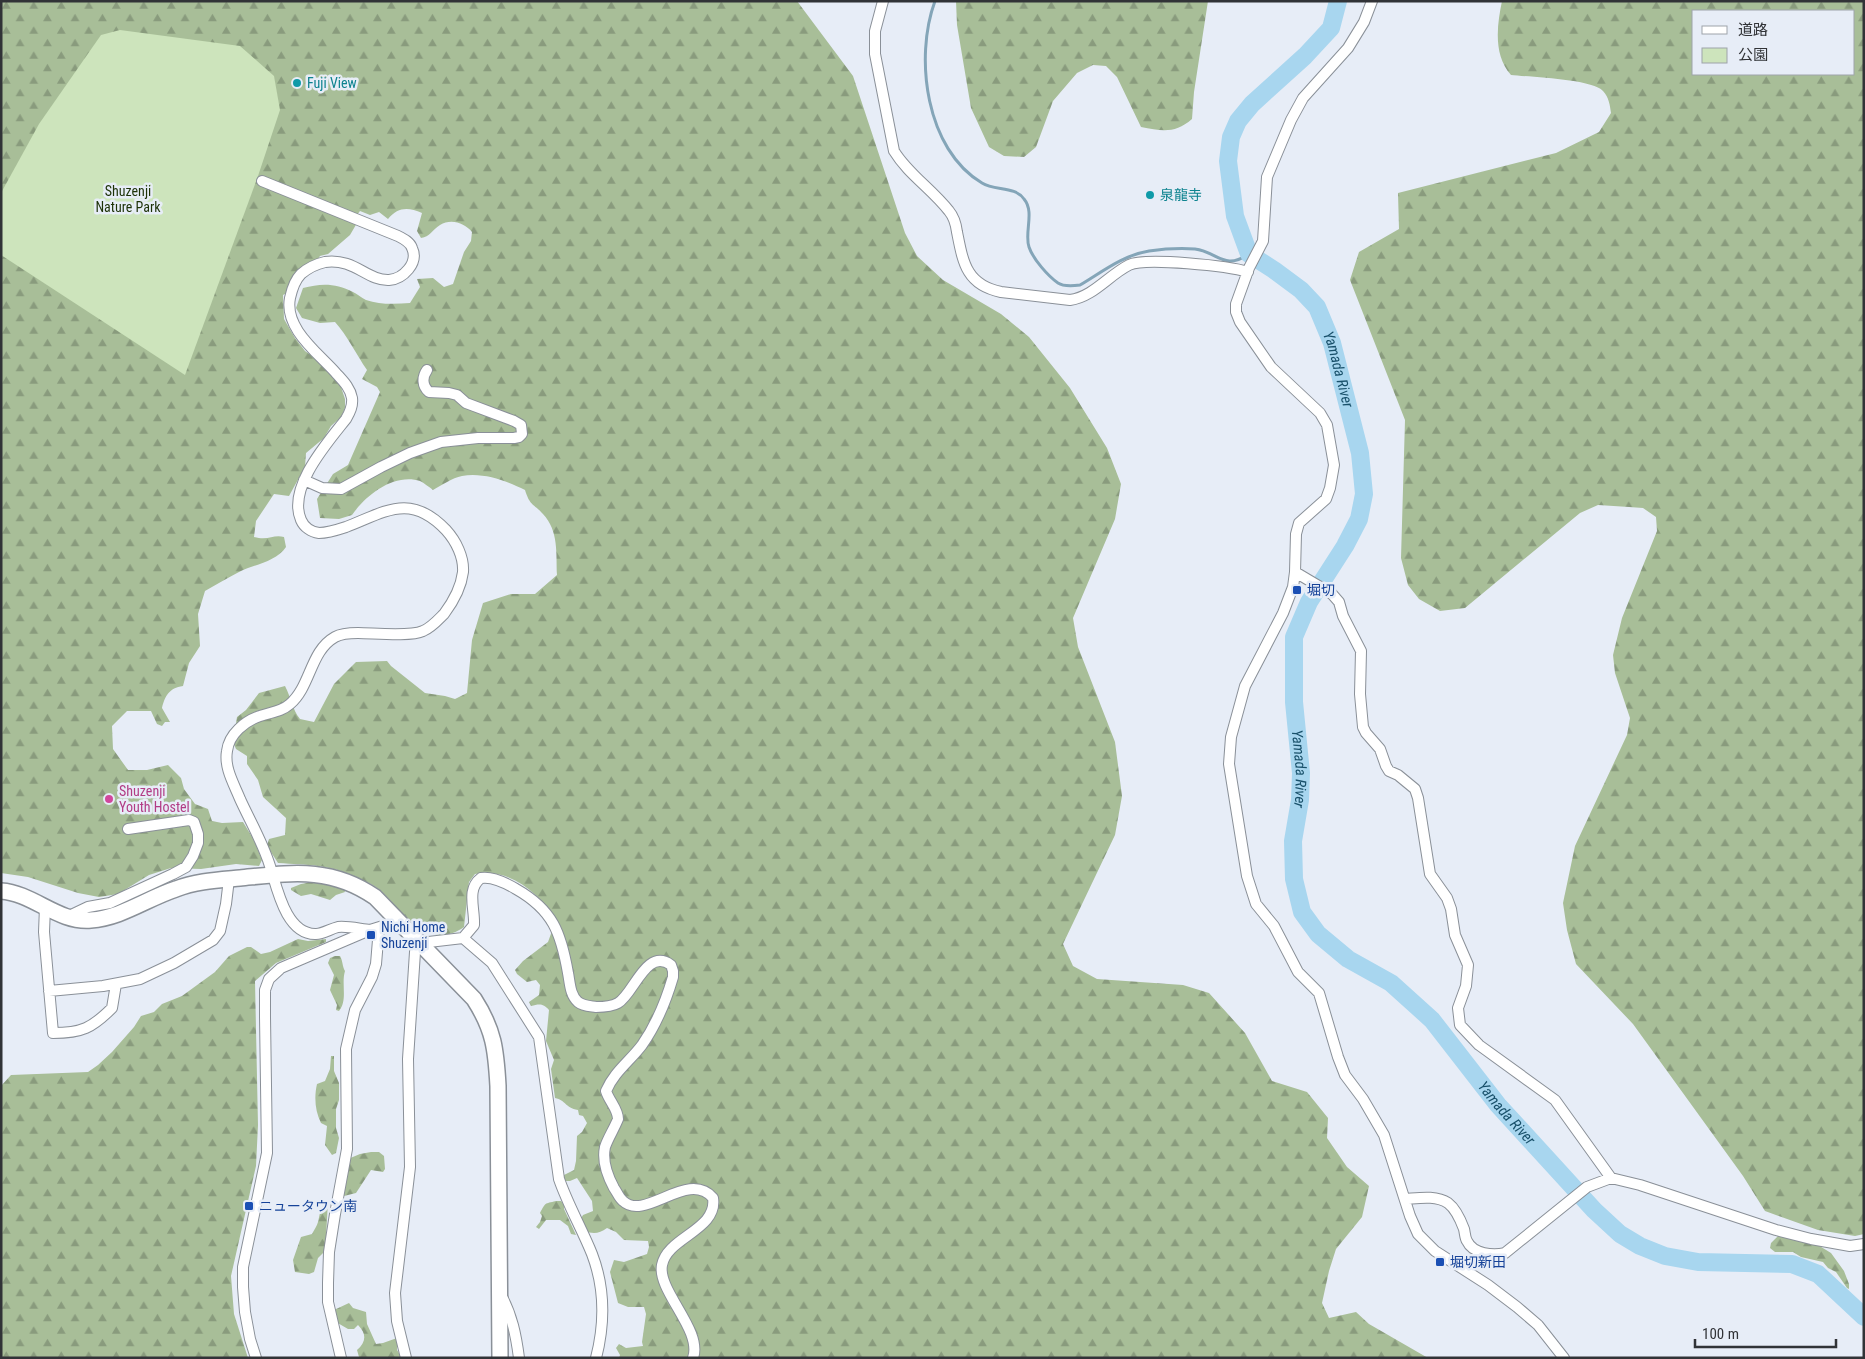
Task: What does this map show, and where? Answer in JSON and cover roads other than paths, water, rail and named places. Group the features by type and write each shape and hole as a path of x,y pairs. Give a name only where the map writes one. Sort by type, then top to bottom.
{"street":[{"path":"883,1 875,31 875,54 894,151 902,164 950,212 955,221 966,269 979,284 990,290 1001,292 1070,300 1087,294 1128,266 1142,262 1210,265 1249,270"},
{"path":"1372,1 1364,22 1348,48 1303,98 1291,120 1267,177 1263,241 1236,304 1236,312 1240,322 1271,367 1320,413 1327,425 1334,465 1326,499 1299,523 1296,534 1293,587 1283,612 1245,686 1231,737 1229,764 1246,876 1256,904 1274,926 1290,960 1298,972 1319,993 1345,1075 1363,1099 1384,1135 1410,1216 1418,1234 1435,1251 1488,1285 1524,1313 1538,1325 1564,1358"},
{"path":"262,180 398,236 408,242 413,252 412,263 406,272 397,279 381,279 348,263 338,261 310,267 300,275 292,290 289,302 290,317 297,330 344,382 352,398 351,410 346,419 304,480 299,491 298,508 302,522 308,529 317,533 334,531 391,508 417,511 434,519 452,537 461,557 463,572 458,591 450,606 428,628 418,633 354,633 335,637 320,652 298,697 284,709 260,716 248,722 230,740 227,750 229,775 267,856 286,913 297,928 317,934 338,927 375,929"},
{"path":"304,480 322,488 341,490 410,453 441,442 478,438 514,438 522,434 521,425 466,403 457,395 429,392 424,384 424,374 427,370"},
{"path":"1295,572 1332,594 1338,602 1360,651 1360,694 1363,726 1366,734 1380,749 1389,771 1398,775 1415,789 1430,874 1447,898 1451,909 1455,935 1468,965 1466,986 1458,1008 1460,1025 1479,1045 1556,1100 1611,1178"},
{"path":"67,917 88,908 110,903 186,867 198,843 196,827 194,822 190,820 128,829"},
{"path":"1,891 19,894 67,917 79,920 112,916 186,885 297,873 322,875 347,881 375,897 474,999 485,1016 492,1034 498,1086 500,1358"},
{"path":"420,943 463,938 474,925 472,892 474,885 481,878 490,877 526,895 544,909 557,928 566,958 571,991 573,997 581,1004 602,1007 618,1003 652,963 663,962 671,965 673,977 655,1024 642,1045 615,1075 606,1091 609,1100 618,1114 618,1119 606,1146 605,1162 606,1170 613,1185 623,1201 630,1205 638,1206 680,1192 697,1189 702,1189 713,1198 713,1210 708,1219 670,1252 663,1260 661,1268 665,1281 693,1341 693,1358"},
{"path":"49,991 116,984 140,979 213,940 220,931 229,879"},
{"path":"45,907 44,932 54,1033 86,1030 108,1012 114,1003 116,984"},
{"path":"256,1358 250,1339 246,1312 243,1267 267,1153 266,990 269,979 281,968 375,929 394,916"},
{"path":"341,1358 328,1302 329,1252 347,1149 346,1049 355,1010 372,977 376,964 375,929"},
{"path":"463,938 492,963 540,1037 559,1180 564,1195 592,1254 599,1278 603,1318 596,1358"},
{"path":"406,1358 397,1321 395,1293 410,1167 409,1026 415,952 420,943"},
{"path":"1406,1199 1436,1199 1448,1204 1457,1214 1467,1241 1476,1250 1495,1256 1505,1253 1587,1187 1611,1178 1640,1185 1811,1240 1844,1246 1864,1244"},
{"path":"500,1293 513,1321 519,1358"}],"waterway":[{"path":"935,1 929,24 926,49 926,75 930,101 937,126 948,149 963,168 982,183 1010,190 1024,199 1029,210 1029,247 1037,262 1054,280 1063,285 1080,285 1130,256 1149,251 1195,249 1227,261 1240,259 1249,254"},
{"name":"Yamada River","path":"1338,1 1331,28 1305,56 1252,104 1238,121 1231,137 1228,161 1235,216 1249,254 1301,290 1317,307 1332,343 1360,453 1364,494 1359,519 1345,546 1309,602 1294,637 1294,702 1301,773 1300,800 1293,841 1294,879 1302,912 1318,934 1348,959 1391,983 1432,1020 1498,1105 1594,1210 1620,1234 1640,1246 1665,1256 1698,1262 1792,1264 1818,1274 1864,1317"}],"place":[{"name":"Fuji View","path":"297,83"},
{"name":"泉龍寺","path":"1150,195"},
{"name":"堀切","path":"1297,590"},
{"name":"Shuzenji Youth Hostel","path":"109,799"},
{"name":"Nichi Home Shuzenji","path":"371,935"},
{"name":"ニュータウン南","path":"249,1206"},
{"name":"堀切新田","path":"1440,1262"}],"park label":[{"name":"Shuzenji Nature Park","path":"128,200"}]}
